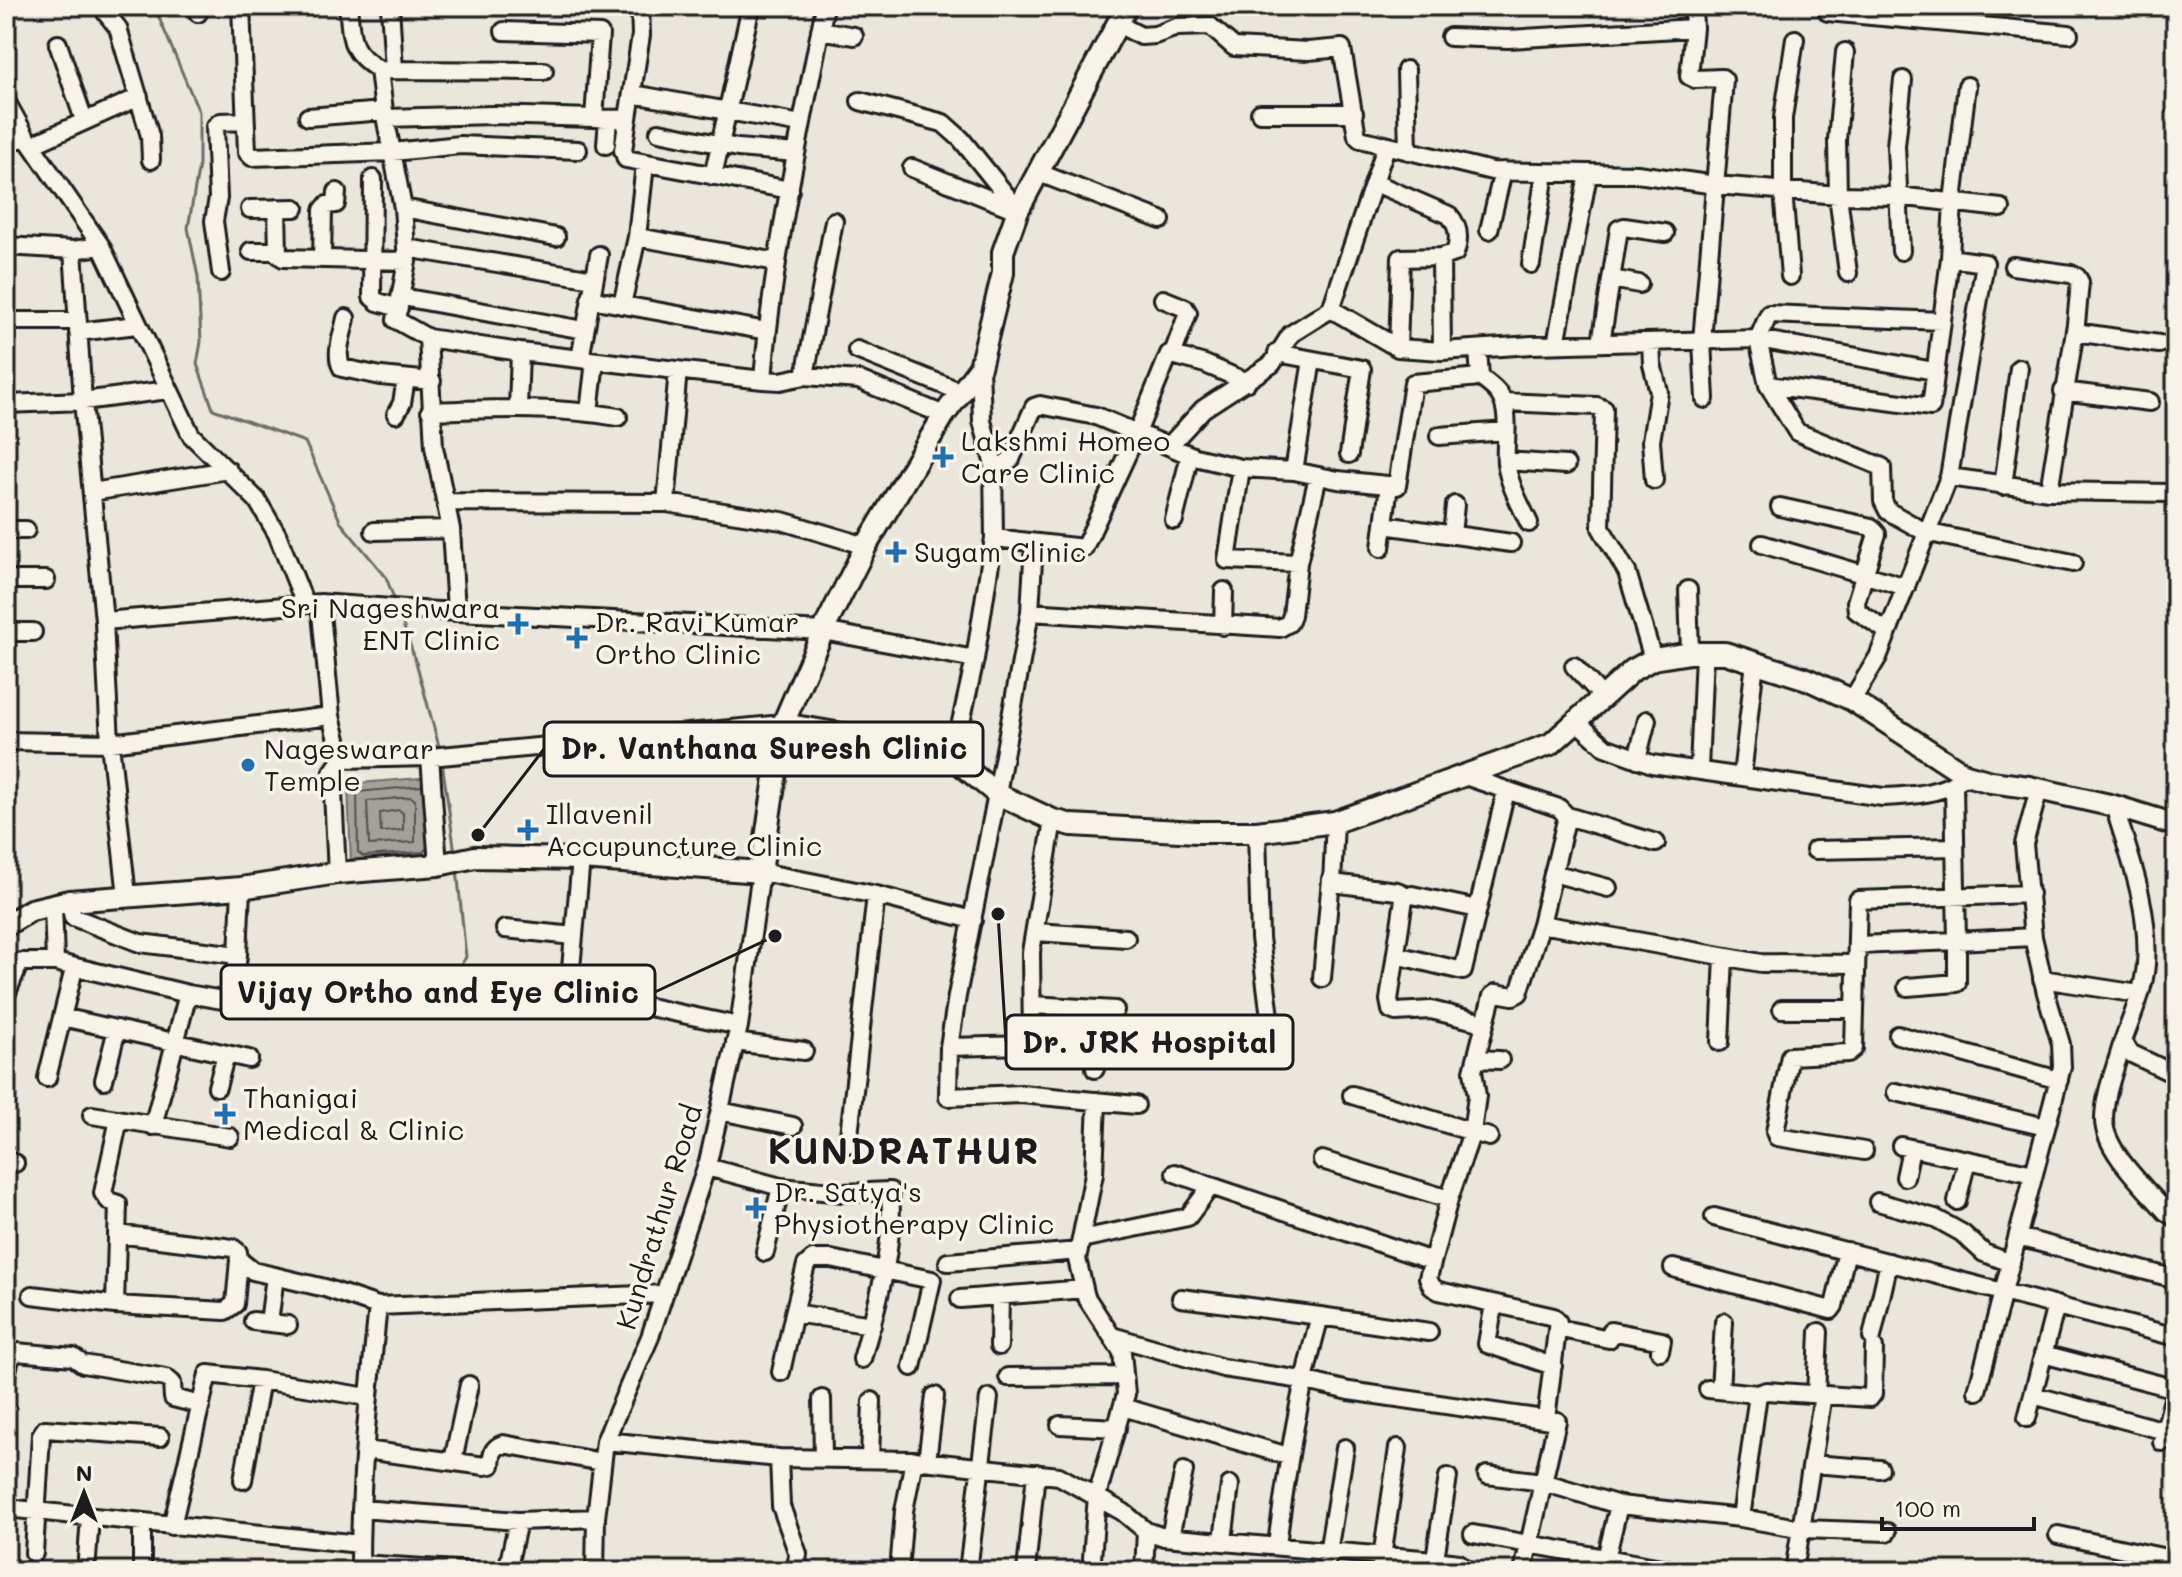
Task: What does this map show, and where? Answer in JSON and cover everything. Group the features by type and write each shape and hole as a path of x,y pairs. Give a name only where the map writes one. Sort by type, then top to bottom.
{"main road":[{"path":"6,925 31,910 61,902 241,888 337,873 438,865 475,857 581,859 761,872 783,724 823,631 866,546 944,415 980,367 1003,273 1003,252 1123,19 1138,6"},
{"path":"1022,212 1047,176 1123,19"},
{"path":"783,724 907,745 953,758 997,794 1053,820 1086,826 1257,832 1335,822 1551,744 1633,670 1653,659 1725,653 1807,679 1852,700 1960,780 2039,789 2114,806 2176,825"}],"street":[{"path":"241,6 247,152 252,157 393,152 460,145 578,150"},
{"path":"348,6 353,47 365,61 387,70 544,71"},
{"path":"394,6 385,115 403,208 406,254 396,320 399,323 428,338 520,352 763,380 780,381 805,376 859,380 944,415"},
{"path":"640,6 641,35 627,119 626,159 790,190"},
{"path":"713,176 751,6"},
{"path":"763,380 777,262 825,6"},
{"path":"1693,6 1691,78 1724,80 1702,341 1705,399"},
{"path":"1828,6 1828,12 2069,34"},
{"path":"106,13 118,28 150,136 151,160"},
{"path":"1123,19 1141,36 1155,35 1177,27 1210,26 1234,47 1308,51 1342,48 1360,139 1492,171 1637,174 1716,185 1838,195 1898,196 2001,208"},
{"path":"1450,37 1508,39 1694,28"},
{"path":"820,30 854,36"},
{"path":"504,31 600,34 601,119 606,145"},
{"path":"1790,276 1783,190 1783,118 1795,39"},
{"path":"58,44 84,120"},
{"path":"1845,52 1837,140 1838,195 1848,273"},
{"path":"1406,70 1408,151"},
{"path":"1901,251 1896,146 1903,80"},
{"path":"1768,385 1931,407 1967,86"},
{"path":"633,94 801,124"},
{"path":"6,143 29,141 139,97"},
{"path":"6,101 29,141 101,246 191,435 257,500 312,604 331,716 342,759 332,773 337,873"},
{"path":"860,101 943,123 961,139 1022,212"},
{"path":"1260,113 1354,113"},
{"path":"308,117 493,115 627,119"},
{"path":"221,272 214,221 218,198 215,127 220,122 245,121"},
{"path":"659,132 738,148 796,153"},
{"path":"1169,446 1203,409 1272,364 1291,334 1331,309 1386,147"},
{"path":"622,305 637,237 645,164"},
{"path":"912,168 1022,212"},
{"path":"1489,230 1503,171"},
{"path":"1531,264 1545,173"},
{"path":"1556,344 1588,175"},
{"path":"1047,176 1161,220"},
{"path":"373,179 374,300 584,330"},
{"path":"1375,183 1449,215 1456,225 1458,246 1455,253 1441,257 1401,258 1398,348"},
{"path":"322,259 323,207 336,204 337,192"},
{"path":"250,209 286,208 278,251 283,258 372,260 406,254 594,279"},
{"path":"403,208 556,237"},
{"path":"805,376 834,221"},
{"path":"1601,343 1621,227 1665,233"},
{"path":"637,237 777,262"},
{"path":"6,246 73,250 101,246"},
{"path":"73,250 83,401 104,621 110,743 127,896"},
{"path":"251,251 278,251"},
{"path":"589,412 584,330 599,255"},
{"path":"1441,257 1442,351"},
{"path":"1852,700 1878,657 1949,477 1985,263 1950,258"},
{"path":"2013,266 2077,277 2080,282 2049,491"},
{"path":"1611,279 1639,284"},
{"path":"590,299 767,331"},
{"path":"994,538 1084,548 1137,433 1167,357 1173,353 1188,313 1185,308 1163,299"},
{"path":"1331,309 1398,348 1442,351 1556,344 1758,339 1934,371"},
{"path":"1942,321 1773,313 1765,318 1758,339 1768,385 1797,432 1882,467 1883,501 1888,511 1925,532 2073,563"},
{"path":"346,318 339,352 342,368 432,381"},
{"path":"6,321 78,326 137,325"},
{"path":"2075,332 2159,344"},
{"path":"428,338 432,381 430,411 451,529 456,611"},
{"path":"1651,342 1652,364 1659,392 1651,441 1654,480"},
{"path":"1478,349 1480,377"},
{"path":"857,350 961,392"},
{"path":"518,408 520,352"},
{"path":"1173,353 1247,382"},
{"path":"1277,353 1362,369 1349,454"},
{"path":"1294,471 1312,360"},
{"path":"953,758 975,659 994,538 994,473 982,421 980,367"},
{"path":"2003,486 2019,368"},
{"path":"666,503 678,370"},
{"path":"994,473 1011,459 1034,407 1057,406 1096,416 1190,455 1241,468 1294,471 1397,486 1413,383 1480,377 1499,393 1503,402 1510,481 1529,523"},
{"path":"396,414 402,403 406,379"},
{"path":"6,404 83,401 168,390"},
{"path":"2063,391 2150,402"},
{"path":"1503,402 1597,406 1604,409 1601,528 1627,572 1653,659"},
{"path":"430,411 518,408 618,417"},
{"path":"1439,436 1506,431"},
{"path":"1174,520 1190,455"},
{"path":"1506,461 1566,465"},
{"path":"1241,468 1225,556 1227,560 1298,563"},
{"path":"92,492 228,470"},
{"path":"1030,612 1280,628 1289,623 1298,563 1318,476"},
{"path":"1949,477 2049,491 2170,493"},
{"path":"1381,548 1389,485"},
{"path":"447,502 666,503 782,521 866,546"},
{"path":"1452,535 1455,505"},
{"path":"1780,507 1871,527 1877,534 1863,574 1856,602 1857,611 1888,632"},
{"path":"1384,525 1511,543"},
{"path":"374,531 451,529"},
{"path":"6,530 26,530"},
{"path":"1034,543 1030,612 949,1047 948,1097 1021,1094 1136,1105"},
{"path":"1762,544 1906,587"},
{"path":"6,580 46,580"},
{"path":"1688,590 1697,653 1699,769"},
{"path":"1223,626 1224,591"},
{"path":"104,621 312,604 391,606 823,631 975,659"},
{"path":"6,632 33,632"},
{"path":"1742,776 1755,662"},
{"path":"1574,666 1604,698"},
{"path":"6,741 110,743 331,716"},
{"path":"1637,759 1647,720"},
{"path":"1577,722 1605,747 1652,764 1883,797 1903,796 1960,780 1955,847 1957,983 1907,987"},
{"path":"342,759 430,757 783,724"},
{"path":"430,757 438,865"},
{"path":"1462,775 1559,808 1567,816 1656,843"},
{"path":"1977,1391 2062,1067 2061,1044 2033,937 2024,844 2039,789"},
{"path":"1396,955 1463,971 1506,791"},
{"path":"2114,806 2145,912 2146,965 2108,1093 2104,1122 2108,1142 2161,1206 2176,1218"},
{"path":"1546,1419 1558,1322 1554,1317 1432,1287 1428,1278 1449,1199 1472,1132 1477,1096 1473,1071 1484,1023 1494,995 1513,996 1519,993 1541,924 1567,816"},
{"path":"949,1047 1032,1045 1031,952 1053,820"},
{"path":"1322,978 1335,822"},
{"path":"1257,832 1260,938 1271,1025"},
{"path":"1815,850 1955,847"},
{"path":"569,990 581,859"},
{"path":"761,872 876,895 973,920"},
{"name":"Kundrathur Road","path":"595,1571 596,1518 605,1441 639,1367 707,1167 737,1034 761,872"},
{"path":"1553,873 1608,888"},
{"path":"1331,879 1336,885 1402,893 1404,899 1389,1000 1391,1010 1431,1010 1484,1023"},
{"path":"232,1002 241,888"},
{"path":"1864,1151 1777,1137 1775,1132 1790,1056 1853,1052 1856,904 1861,898 2030,894"},
{"path":"848,1144 876,895"},
{"path":"1412,895 1478,909"},
{"path":"61,902 73,917 140,943 238,955"},
{"path":"55,962 61,902"},
{"path":"1541,924 1761,963 1856,964"},
{"path":"505,929 574,936"},
{"path":"1036,932 1126,938"},
{"path":"1857,945 2033,937"},
{"path":"1720,1042 1724,957"},
{"path":"6,995 20,962 55,962 188,994 269,1008"},
{"path":"47,1078 74,969"},
{"path":"2042,979 2139,994"},
{"path":"464,989 569,990 804,1051"},
{"path":"153,1126 188,994"},
{"path":"1032,1005 1115,1010"},
{"path":"1782,1009 1855,1009"},
{"path":"1095,1069 1097,1010"},
{"path":"62,1017 249,1059"},
{"path":"104,1080 117,1029"},
{"path":"1898,1035 2059,1080"},
{"path":"2123,1041 2130,1053 2176,1075"},
{"path":"217,1087 226,1054"},
{"path":"1476,1059 1500,1060"},
{"path":"1896,1092 2046,1127"},
{"path":"1352,1095 1489,1137"},
{"path":"1091,1571 1097,1496 1126,1394 1122,1352 1086,1297 1077,1259 1094,1174 1097,1101"},
{"path":"720,1111 793,1126"},
{"path":"92,1115 230,1137"},
{"path":"115,1305 118,1204 109,1201 103,1193 119,1119"},
{"path":"1905,1177 1906,1148 2034,1174"},
{"path":"1322,1160 1449,1199"},
{"path":"1957,1201 1967,1160"},
{"path":"707,1167 781,1187 843,1193 890,1191 892,1215 884,1270 862,1359"},
{"path":"1175,1173 1432,1261"},
{"path":"948,1262 1080,1245 1188,1217 1211,1186"},
{"path":"765,1252 781,1187"},
{"path":"1878,1202 1935,1218 1962,1233 1984,1253 2011,1263"},
{"path":"1714,1217 2176,1337"},
{"path":"32,1295 115,1305 225,1311 235,1304 238,1252 227,1247 117,1234"},
{"path":"2018,1237 2176,1279"},
{"path":"1673,1268 1831,1310 1847,1251"},
{"path":"781,1372 806,1265 813,1259 831,1259 932,1280 912,1367"},
{"path":"239,1260 253,1271 325,1288 378,1306 663,1294"},
{"path":"1724,1322 1714,1389 1758,1394 1766,1391 1872,1397 1873,1343 1889,1262"},
{"path":"275,1276 261,1322 288,1325"},
{"path":"960,1299 1084,1289"},
{"path":"999,1346 1000,1297"},
{"path":"1181,1298 1429,1332"},
{"path":"1494,1304 1487,1344 1553,1366"},
{"path":"2027,1418 2056,1305"},
{"path":"378,1306 368,1397 360,1564 473,1571"},
{"path":"794,1313 872,1325"},
{"path":"1277,1545 1288,1456 1302,1380 1320,1316"},
{"path":"1557,1328 1609,1339 1611,1331 1662,1341 1660,1351"},
{"path":"1794,1571 1803,1529 1820,1395 1819,1332"},
{"path":"1112,1336 1223,1368 1349,1391 1557,1421 1523,1571"},
{"path":"6,1375 10,1359 16,1352 73,1357 83,1364 166,1378 172,1383 173,1398 201,1405"},
{"path":"2033,1395 2168,1435 2176,1388 2043,1354"},
{"path":"172,1526 208,1374 368,1397"},
{"path":"1008,1377 1124,1376"},
{"path":"243,1480 261,1380"},
{"path":"453,1461 469,1385"},
{"path":"1741,1518 1758,1394"},
{"path":"899,1571 904,1511 921,1460 935,1396"},
{"path":"968,1571 989,1398"},
{"path":"822,1399 823,1458"},
{"path":"870,1459 872,1401"},
{"path":"1123,1407 1288,1456"},
{"path":"1060,1425 1117,1428"},
{"path":"34,1553 41,1435 45,1429 160,1437"},
{"path":"605,1441 779,1458 921,1460 1059,1476 1123,1512 1146,1531 1170,1537 1277,1545 1381,1563 1459,1563 1468,1571"},
{"path":"365,1450 491,1465 492,1451 503,1444 602,1462"},
{"path":"1325,1571 1345,1448"},
{"path":"1381,1563 1398,1448"},
{"path":"779,1458 781,1506 798,1554 796,1571"},
{"path":"1812,1464 1880,1469"},
{"path":"1170,1537 1184,1471"},
{"path":"1026,1571 1036,1473"},
{"path":"1487,1475 1543,1482 1619,1505 1741,1518 1803,1529 1887,1532"},
{"path":"1433,1565 1448,1477"},
{"path":"1223,1540 1230,1485"},
{"path":"1604,1565 1619,1505"},
{"path":"6,1508 360,1544"},
{"path":"361,1509 518,1521 596,1518"},
{"path":"87,1558 90,1517"},
{"path":"507,1571 518,1521"},
{"path":"142,1523 142,1567"},
{"path":"1144,1571 1146,1531"},
{"path":"1473,1534 1604,1565 1678,1571"},
{"path":"2058,1535 2176,1560"}],"water":[{"path":"432,777 435,860 351,865 348,784"}],"waterway":[{"path":"154,6 199,112 199,165 188,228 198,277 201,342 197,364 213,409 305,442 341,523 386,577 395,601"},
{"path":"400,616 440,750"},
{"path":"442,762 455,853"},
{"path":"436,1005 466,957 457,869"},
{"path":"6,1560 76,1571"}],"place":[{"name":"Lakshmi Homeo Care Clinic","path":"943,457"},
{"name":"Sugam Clinic","path":"896,552"},
{"name":"Sri Nageshwara ENT Clinic","path":"518,624"},
{"name":"Dr. Ravi Kumar Ortho Clinic","path":"577,638"},
{"name":"Nageswarar Temple","path":"248,765"},
{"name":"Illavenil Accupuncture Clinic","path":"528,830"},
{"name":"Dr. Vanthana Suresh Clinic","path":"478,835"},
{"name":"Dr. JRK Hospital","path":"998,914"},
{"name":"Vijay Ortho and Eye Clinic","path":"775,936"},
{"name":"Thanigai Medical & Clinic","path":"225,1114"},
{"name":"Dr. Satya's Physiotherapy Clinic","path":"756,1208"}],"district":[{"name":"KUNDRATHUR","path":"904,1151"}]}
